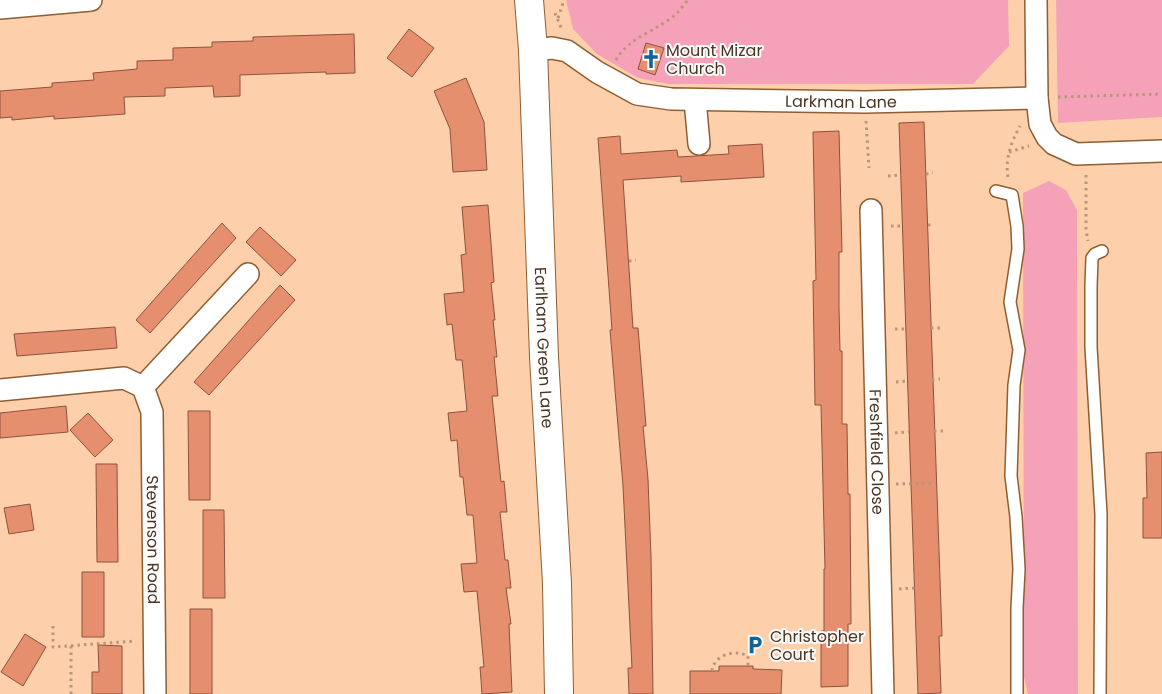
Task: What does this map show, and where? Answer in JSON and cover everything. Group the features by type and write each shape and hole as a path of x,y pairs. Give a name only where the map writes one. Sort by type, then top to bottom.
{"street":[{"path":"0,8 91,0"},
{"name":"Earlham Green Lane","path":"529,0 533,50 544,358 558,583 558,694"},
{"path":"1036,0 1037,98 1040,124 1047,137 1054,144 1076,154 1162,152"},
{"name":"Larkman Lane","path":"533,50 552,48 566,51 607,78 637,94 671,99 865,102 1037,98"},
{"path":"695,100 699,144"},
{"name":"Freshfield Close","path":"871,210 883,694"},
{"path":"0,390 124,378 143,388 248,274"},
{"name":"Stevenson Road","path":"143,388 152,412 156,639 155,694"}],"lane":[{"path":"996,191 1012,195 1018,226 1018,248 1010,302 1019,350 1014,385 1010,476 1016,517 1019,569 1017,694"},
{"path":"1100,694 1101,514 1091,347 1092,258 1095,254 1102,251"}],"path":[{"path":"558,19 564,0"},
{"path":"607,78 619,54 677,13 688,0"},
{"path":"1012,195 1006,165 1008,152 1020,125 1037,98 1162,94"},
{"path":"865,102 869,168"},
{"path":"1086,154 1086,229 1092,258"},
{"path":"926,174 933,173"},
{"path":"888,176 901,175"},
{"path":"928,225 934,225"},
{"path":"629,261 636,260"},
{"path":"931,328 940,328"},
{"path":"932,380 940,379"},
{"path":"934,431 943,431"},
{"path":"911,484 936,483"},
{"path":"53,626 53,648 156,639"},
{"path":"71,646 71,694"},
{"path":"712,671 713,664 724,654 744,654 748,656 748,666"}],"shaded area":[{"path":"566,0 1008,0 1009,46 973,84 669,84 638,78 597,54 573,29"},
{"path":"1056,0 1162,0 1162,117 1058,123"},
{"path":"1049,181 1066,190 1077,210 1078,694 1028,694 1024,677 1023,193"}],"building":[{"path":"409,29 434,48 412,77 387,58"},
{"path":"354,34 355,73 326,74 326,72 240,75 240,96 214,97 213,86 165,88 165,96 124,97 125,114 54,119 54,116 12,120 12,117 0,118 0,91 52,87 52,83 94,80 93,73 137,69 137,61 173,60 173,48 212,47 212,42 253,41 253,37"},
{"name":"Mount Mizar Church","path":"646,43 664,48 655,75 638,69"},
{"path":"466,78 484,122 487,170 453,172 450,129 434,91"},
{"path":"924,122 942,636 939,636 941,693 918,694 899,123"},
{"path":"839,131 842,252 839,252 840,351 842,351 842,424 847,424 848,494 850,494 851,624 848,624 848,686 821,687 821,631 824,631 825,569 821,405 815,405 813,281 816,280 813,132"},
{"path":"620,136 621,154 677,150 678,157 729,154 728,146 762,144 764,177 681,182 681,176 623,180 633,328 638,328 646,426 643,426 648,479 651,557 653,694 629,694 628,668 632,668 623,486 610,330 612,330 598,138"},
{"path":"488,205 494,282 491,283 495,320 493,320 497,357 494,357 498,396 492,396 501,482 504,481 507,512 500,512 505,560 508,560 511,588 506,588 511,624 509,624 512,692 482,694 480,667 484,667 477,591 464,592 461,564 477,563 473,515 467,515 463,477 460,477 457,440 451,441 448,413 467,411 462,360 456,360 452,324 447,325 444,294 464,292 461,255 466,254 462,207"},
{"path":"222,223 236,238 150,333 136,320"},
{"path":"260,227 296,260 281,276 246,242"},
{"path":"280,285 295,300 209,395 194,382"},
{"path":"115,327 117,348 17,356 14,334"},
{"path":"66,406 68,432 0,438 0,413"},
{"path":"188,411 210,411 210,500 189,500"},
{"path":"88,413 113,440 95,457 70,430"},
{"path":"1162,452 1162,538 1143,538 1143,498 1147,498 1146,453"},
{"path":"96,464 117,464 118,562 97,562"},
{"path":"30,504 34,530 9,534 4,508"},
{"path":"203,510 224,510 225,598 203,598"},
{"path":"82,572 104,572 104,637 82,637"},
{"path":"190,609 212,609 212,694 190,694"},
{"path":"25,634 46,647 23,686 1,672"},
{"path":"98,645 122,646 122,694 92,694 92,672 99,672"},
{"path":"719,666 753,666 753,669 782,670 781,694 690,694 690,671 719,671"}],"place":[{"name":"Mount Mizar Church","path":"651,59"},
{"name":"Christopher Court","path":"755,645"}]}
